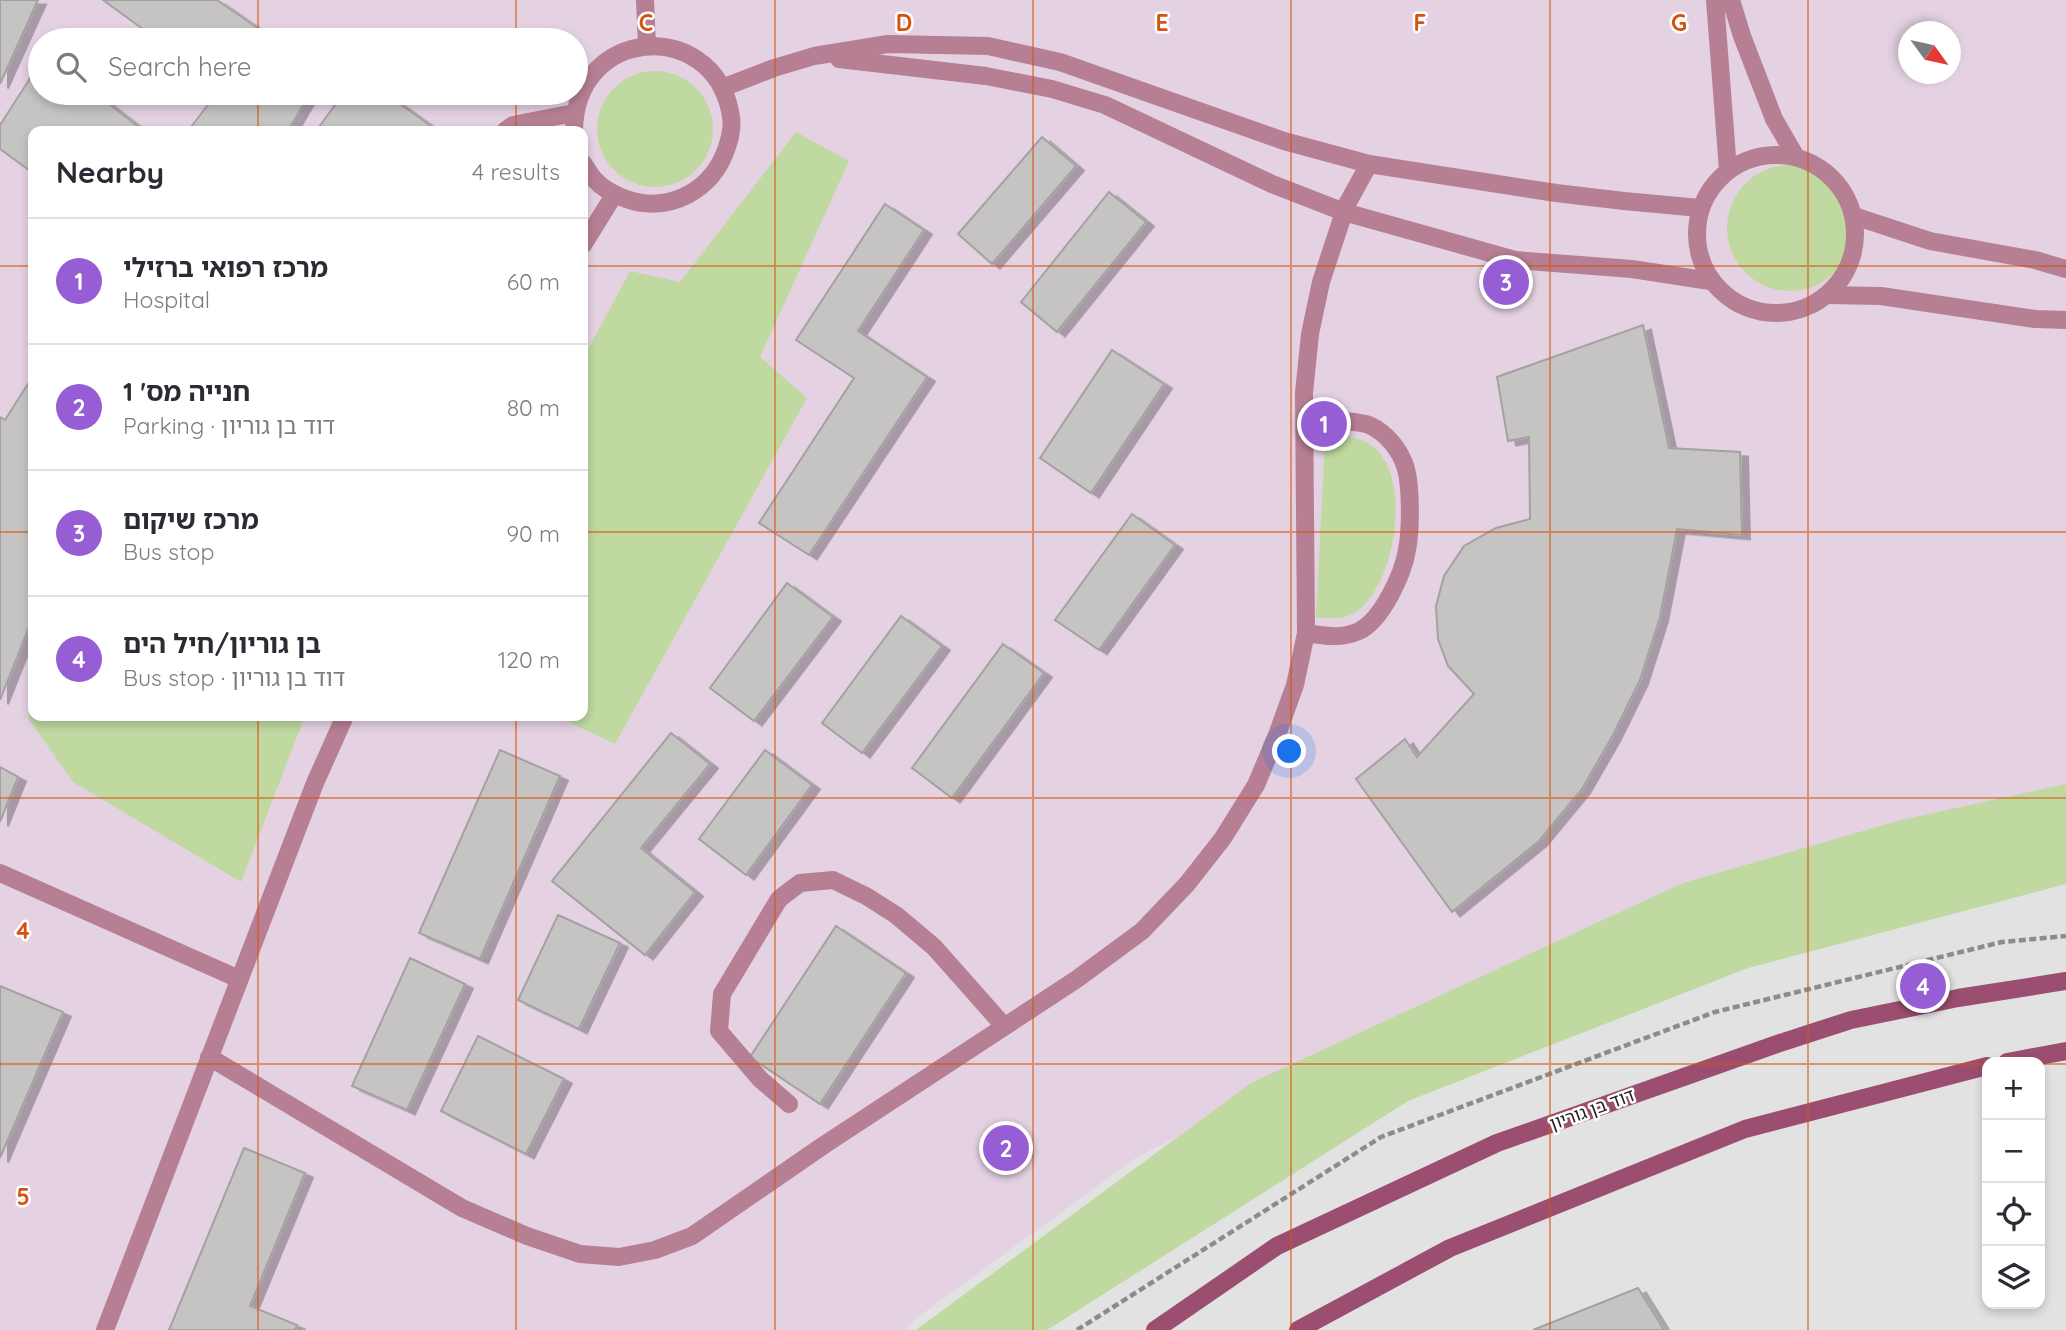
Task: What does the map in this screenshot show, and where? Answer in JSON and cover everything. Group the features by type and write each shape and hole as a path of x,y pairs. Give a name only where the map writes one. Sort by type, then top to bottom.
{"main road":[{"name":"דוד בן גוריון","path":"1155,1330 1277,1246 1497,1143 1851,1020 1958,998 2066,981"},
{"path":"2034,1057 2066,1051"},
{"path":"1298,1330 1450,1248 1745,1129 1982,1067"}],"street":[{"path":"645,0 647,46"},
{"path":"1715,0 1728,170"},
{"path":"1731,0 1774,118 1796,157"},
{"path":"722,88 814,56 888,44 988,47 1060,62 1284,141 1369,164 1556,193 1700,208"},
{"path":"588,81 607,61 626,50 647,46 665,47 682,52 712,73 722,88 731,112 730,137 722,161 708,182 687,196 663,204 638,203 614,195 595,180 588,170"},
{"path":"814,56 900,64 986,76 1052,89 1105,105 1272,184 1344,212 1515,260 1632,269 1710,281"},
{"path":"512,126 574,122"},
{"path":"1773,154 1796,157 1833,178 1846,196 1854,216 1856,238 1852,259 1842,279 1828,295 1805,309 1779,314 1753,312 1729,300 1710,281 1699,258 1696,233 1700,208 1712,187 1728,170 1749,159 1773,154"},
{"path":"209,1058 462,1208 527,1236 580,1254 618,1257 655,1250 692,1236 824,1144 1077,978 1142,930 1187,884 1223,838 1256,785 1295,685 1307,633 1304,393 1310,334 1321,282 1344,212 1369,164"},
{"path":"588,237 614,195"},
{"path":"1854,216 1930,241 2035,260 2066,269"},
{"path":"1828,295 1881,296 2035,319 2066,320"},
{"path":"1306,417 1368,425 1394,443 1406,469 1409,511 1408,551 1396,584 1381,612 1360,631 1333,637 1307,633"},
{"path":"105,1330 315,783 343,721"},
{"path":"0,873 239,979"},
{"path":"789,1104 760,1079 719,1031 722,994 779,900 800,883 833,880 896,915 934,947 1004,1026"}],"shaded area":[{"path":"0,0 2066,0 2066,825 1328,1063 1137,1157 918,1317 905,1330 0,1330"}],"green space":[{"path":"655,71 677,76 696,88 708,107 713,129 708,151 696,170 677,182 655,187 633,182 614,170 602,151 597,129 602,107 614,88 633,76"},
{"path":"796,132 849,161 760,357 807,398 615,744 567,721 588,721 588,350 630,271 680,282"},
{"path":"1790,165 1814,170 1834,184 1848,204 1853,228 1848,252 1834,272 1814,286 1790,291 1766,286 1746,272 1732,252 1727,228 1732,204 1746,184 1766,170"},
{"path":"1348,437 1371,445 1386,462 1394,486 1396,515 1392,544 1384,572 1372,595 1357,611 1342,617 1316,617 1325,440"},
{"path":"30,721 303,721 241,882 73,782"},
{"path":"2066,784 2066,884 1748,968 1408,1101 1047,1330 916,1330 1251,1083 1683,883 1901,820"}],"building":[{"path":"0,0 38,0 0,84"},
{"path":"103,0 217,0 258,28 142,28"},
{"path":"28,82 28,105 110,105 138,126 28,126 28,169 0,149 0,125"},
{"path":"208,105 303,105 291,126 192,126"},
{"path":"335,105 402,105 431,126 320,126"},
{"path":"1042,137 1076,166 992,264 958,234"},
{"path":"1109,192 1146,222 1057,332 1021,302"},
{"path":"885,204 924,230 858,331 927,377 809,555 759,523 854,378 796,340"},
{"path":"1643,325 1669,448 1740,452 1742,535 1677,529 1660,617 1640,680 1582,789 1539,841 1452,912 1356,779 1405,739 1417,757 1474,694 1448,666 1438,639 1436,606 1444,576 1464,546 1496,528 1530,519 1529,437 1508,441 1497,377"},
{"path":"1112,350 1164,384 1091,493 1040,458"},
{"path":"28,384 28,630 0,700 0,417 5,420"},
{"path":"1132,514 1175,545 1099,650 1055,620"},
{"path":"787,583 833,617 754,721 710,688"},
{"path":"901,616 942,646 862,753 822,723"},
{"path":"1003,644 1044,673 952,798 912,768"},
{"path":"671,733 710,764 641,848 695,892 645,955 552,881"},
{"path":"500,750 560,776 480,959 419,933"},
{"path":"765,750 812,785 746,875 699,839"},
{"path":"0,767 18,777 0,822"},
{"path":"558,915 620,943 579,1029 518,1000"},
{"path":"836,926 906,973 820,1104 750,1057"},
{"path":"410,958 465,984 407,1110 352,1086"},
{"path":"0,986 63,1012 0,1158"},
{"path":"478,1036 564,1079 526,1154 441,1111"},
{"path":"244,1148 305,1173 250,1306 297,1325 295,1330 169,1330"},
{"path":"1638,1288 1664,1330 1533,1330"}],"place":[{"name":"מרכז שיקום","path":"1506,282"},
{"name":"מרכז רפואי ברזילי","path":"1324,424"},
{"name":"בן גוריון/חיל הים","path":"1923,986"},
{"name":"חנייה מס' 1","path":"1006,1148"}]}
